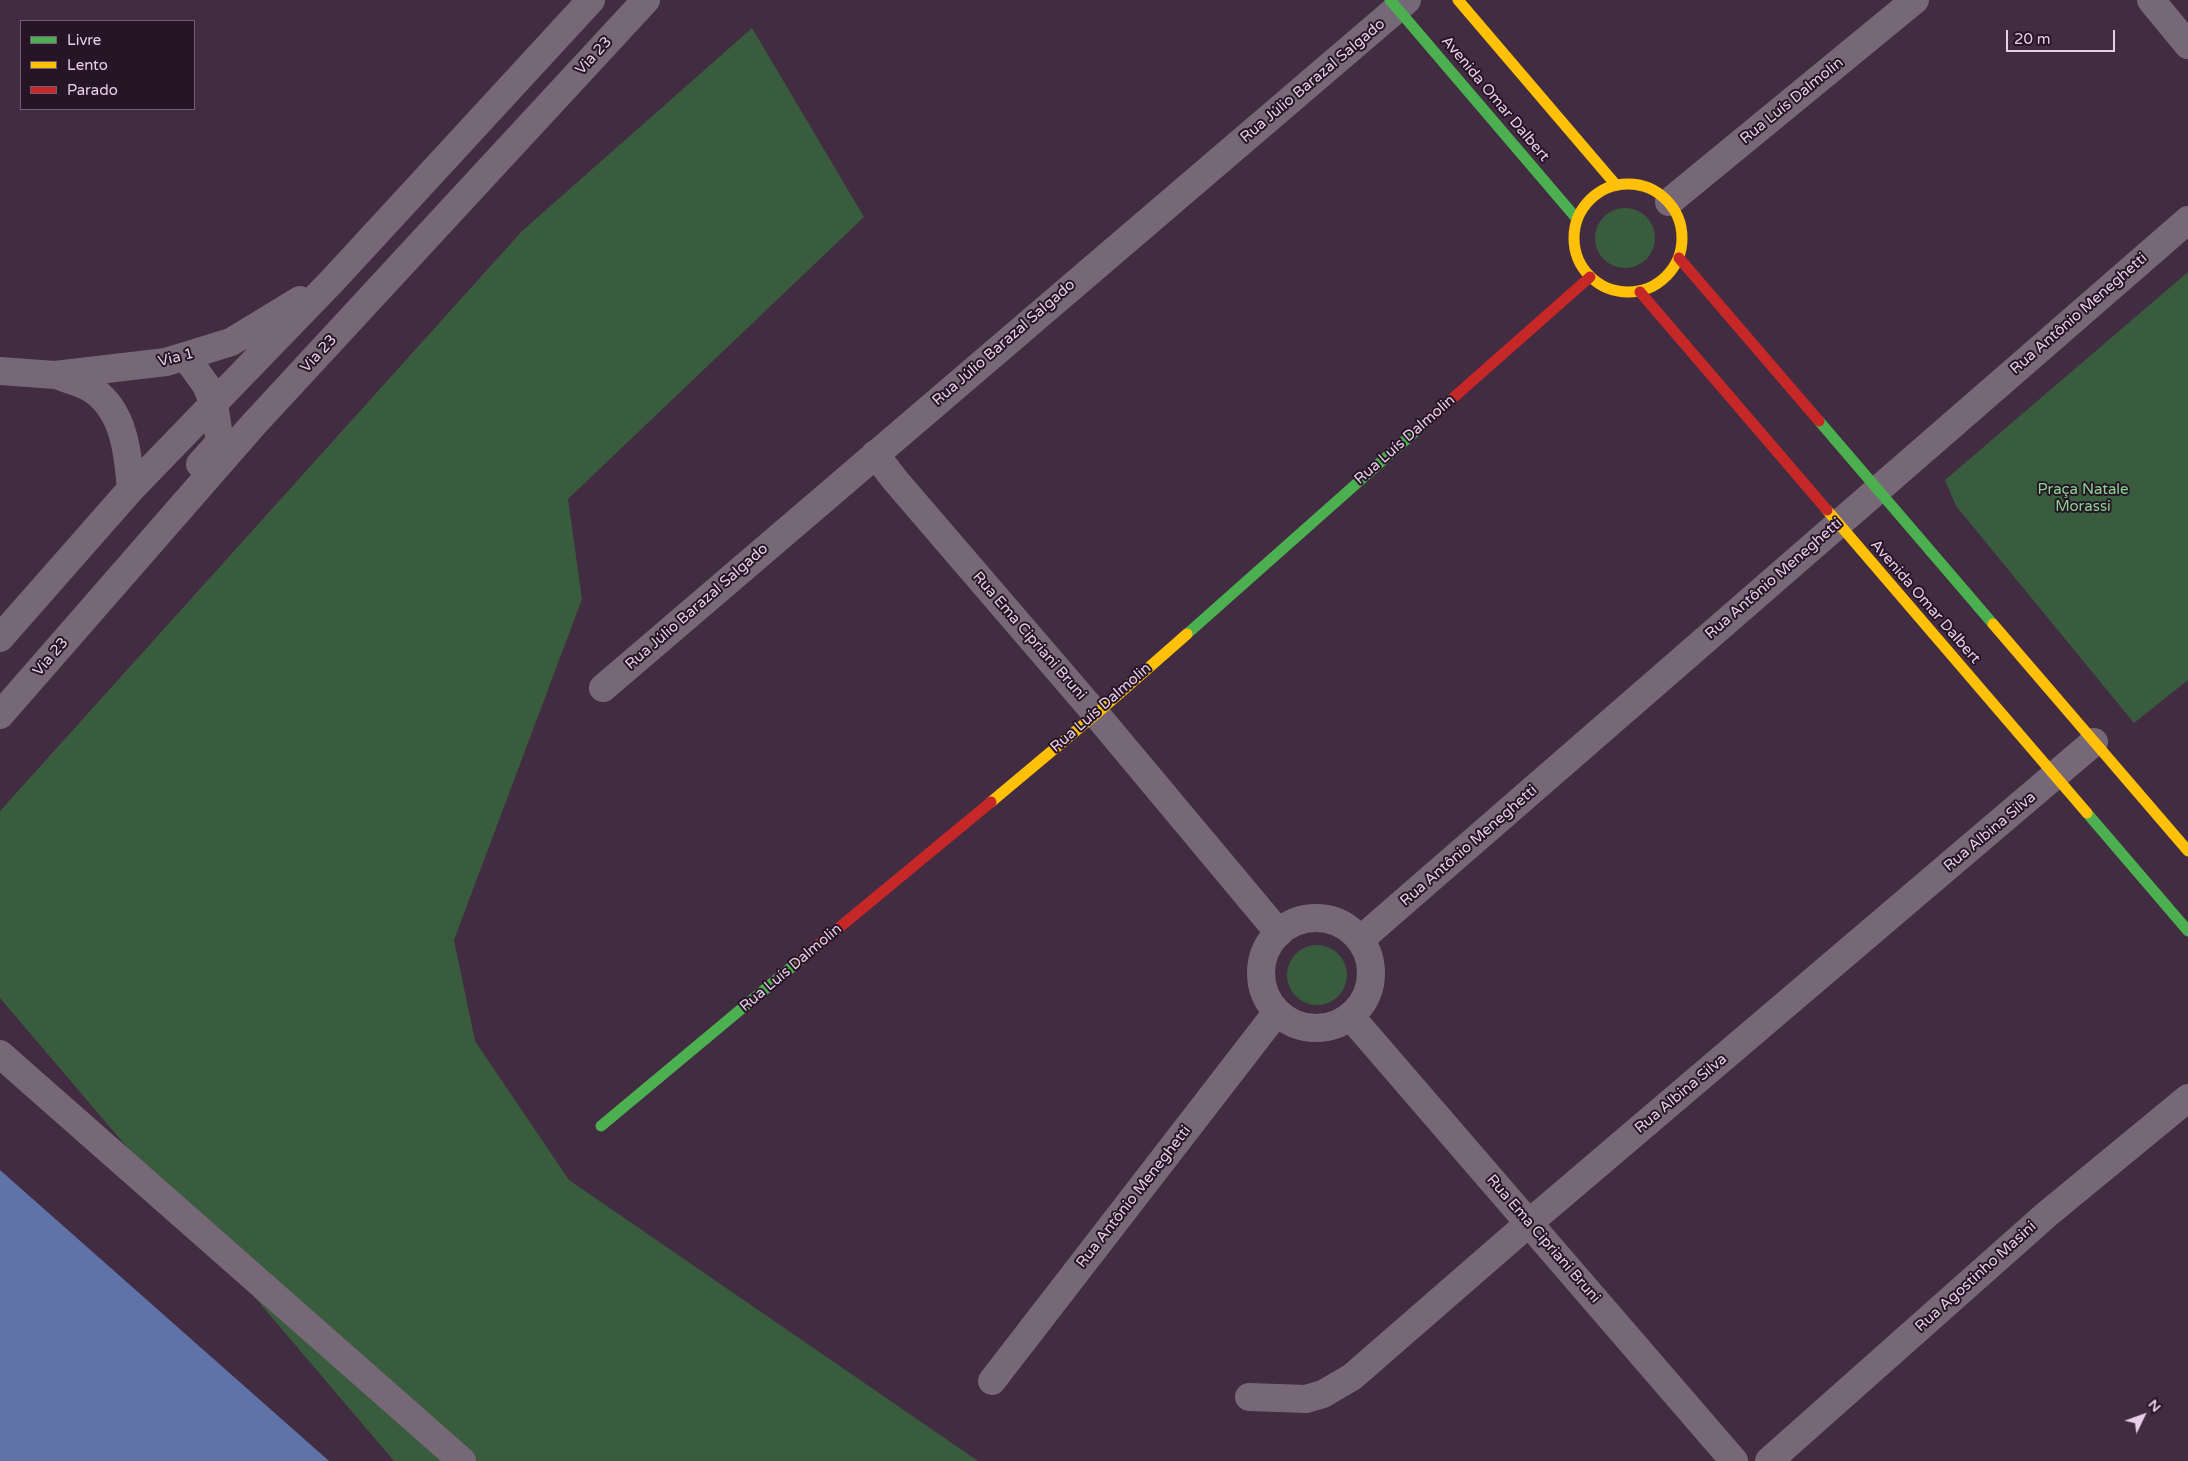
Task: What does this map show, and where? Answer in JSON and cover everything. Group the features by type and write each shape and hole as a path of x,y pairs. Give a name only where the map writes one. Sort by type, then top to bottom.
{"street":[{"path":"0,638 131,489 333,280 591,0"},
{"name":"Via 23","path":"0,715 254,425 646,0"},
{"path":"1458,0 1616,185"},
{"name":"Rua Luís Dalmolin","path":"1669,202 1915,0"},
{"path":"2151,0 2188,45"},
{"name":"Avenida Omar Dalbert","path":"1398,3 1577,218"},
{"name":"Rua Júlio Barazal Salgado","path":"603,688 1398,3"},
{"path":"1630,184 1645,186 1658,192 1669,202 1678,214 1682,228 1682,243 1679,258 1664,280 1640,292 1626,293 1613,291 1590,277 1580,264 1575,249 1574,233 1577,218 1592,196 1616,185 1630,184"},
{"name":"Rua Antônio Meneghetti","path":"1360,940 2188,220"},
{"path":"1679,258 2188,851"},
{"name":"Rua Luís Dalmolin","path":"601,1126 1096,714 1590,277"},
{"name":"Via 1","path":"0,371 56,375 166,362 231,342 333,280"},
{"name":"Avenida Omar Dalbert","path":"1640,292 2188,931"},
{"path":"130,566 133,544 218,444 219,436 214,404 206,385 185,356"},
{"path":"56,375 93,390 109,406 120,425 126,445 131,489"},
{"name":"Rua Ema Cipriani Bruni","path":"875,454 1279,933"},
{"name":"Rua Albina Silva","path":"1249,1397 1306,1399 1323,1394 1352,1377 1529,1223 2094,742"},
{"path":"1321,918 1343,925 1360,940 1370,959 1371,981 1364,1001 1351,1017 1333,1026 1313,1029 1294,1024 1277,1012 1265,994 1261,972 1266,950 1279,933 1298,921 1321,918"},
{"name":"Rua Antônio Meneghetti","path":"992,1381 1277,1012"},
{"name":"Rua Ema Cipriani Bruni","path":"1351,1017 1734,1461"},
{"path":"0,1054 462,1461"},
{"name":"Rua Agostinho Masini","path":"1768,1461 2046,1215 2188,1098"}],"green space":[{"path":"752,28 864,217 568,499 582,599 454,940 475,1041 569,1180 978,1461 394,1461 0,998 0,811 522,231"},
{"path":"1625,208 1642,213 1650,221 1655,238 1650,255 1642,263 1625,268 1608,263 1600,255 1595,238 1600,221 1608,213"},
{"name":"Praça Natale Morassi","path":"2188,272 2188,680 2134,723 1956,506 1945,480"},
{"path":"1317,945 1334,950 1342,958 1347,975 1342,992 1334,1000 1317,1005 1300,1000 1292,992 1287,975 1292,958 1300,950"}],"water":[{"path":"0,1170 329,1461 0,1461"}],"traffic: fast":[{"path":"1390,0 1577,219"},
{"path":"1187,634 1427,421"},
{"path":"1819,421 1993,624"},
{"path":"2087,813 2188,931"},
{"path":"601,1126 800,960"}],"traffic: slow":[{"path":"1458,0 1616,185"},
{"path":"1628,184 1649,188 1666,200 1678,217 1682,238 1678,259 1666,276 1649,288 1628,292 1607,288 1590,276 1578,259 1574,238 1578,217 1590,200 1607,188 1628,184"},
{"path":"1827,510 2087,813"},
{"path":"1993,624 2188,851"},
{"path":"991,802 1096,714 1187,634"}],"traffic: jam":[{"path":"1679,258 1819,421"},
{"path":"1427,421 1590,277"},
{"path":"1640,292 1827,510"},
{"path":"800,960 991,802"}]}
